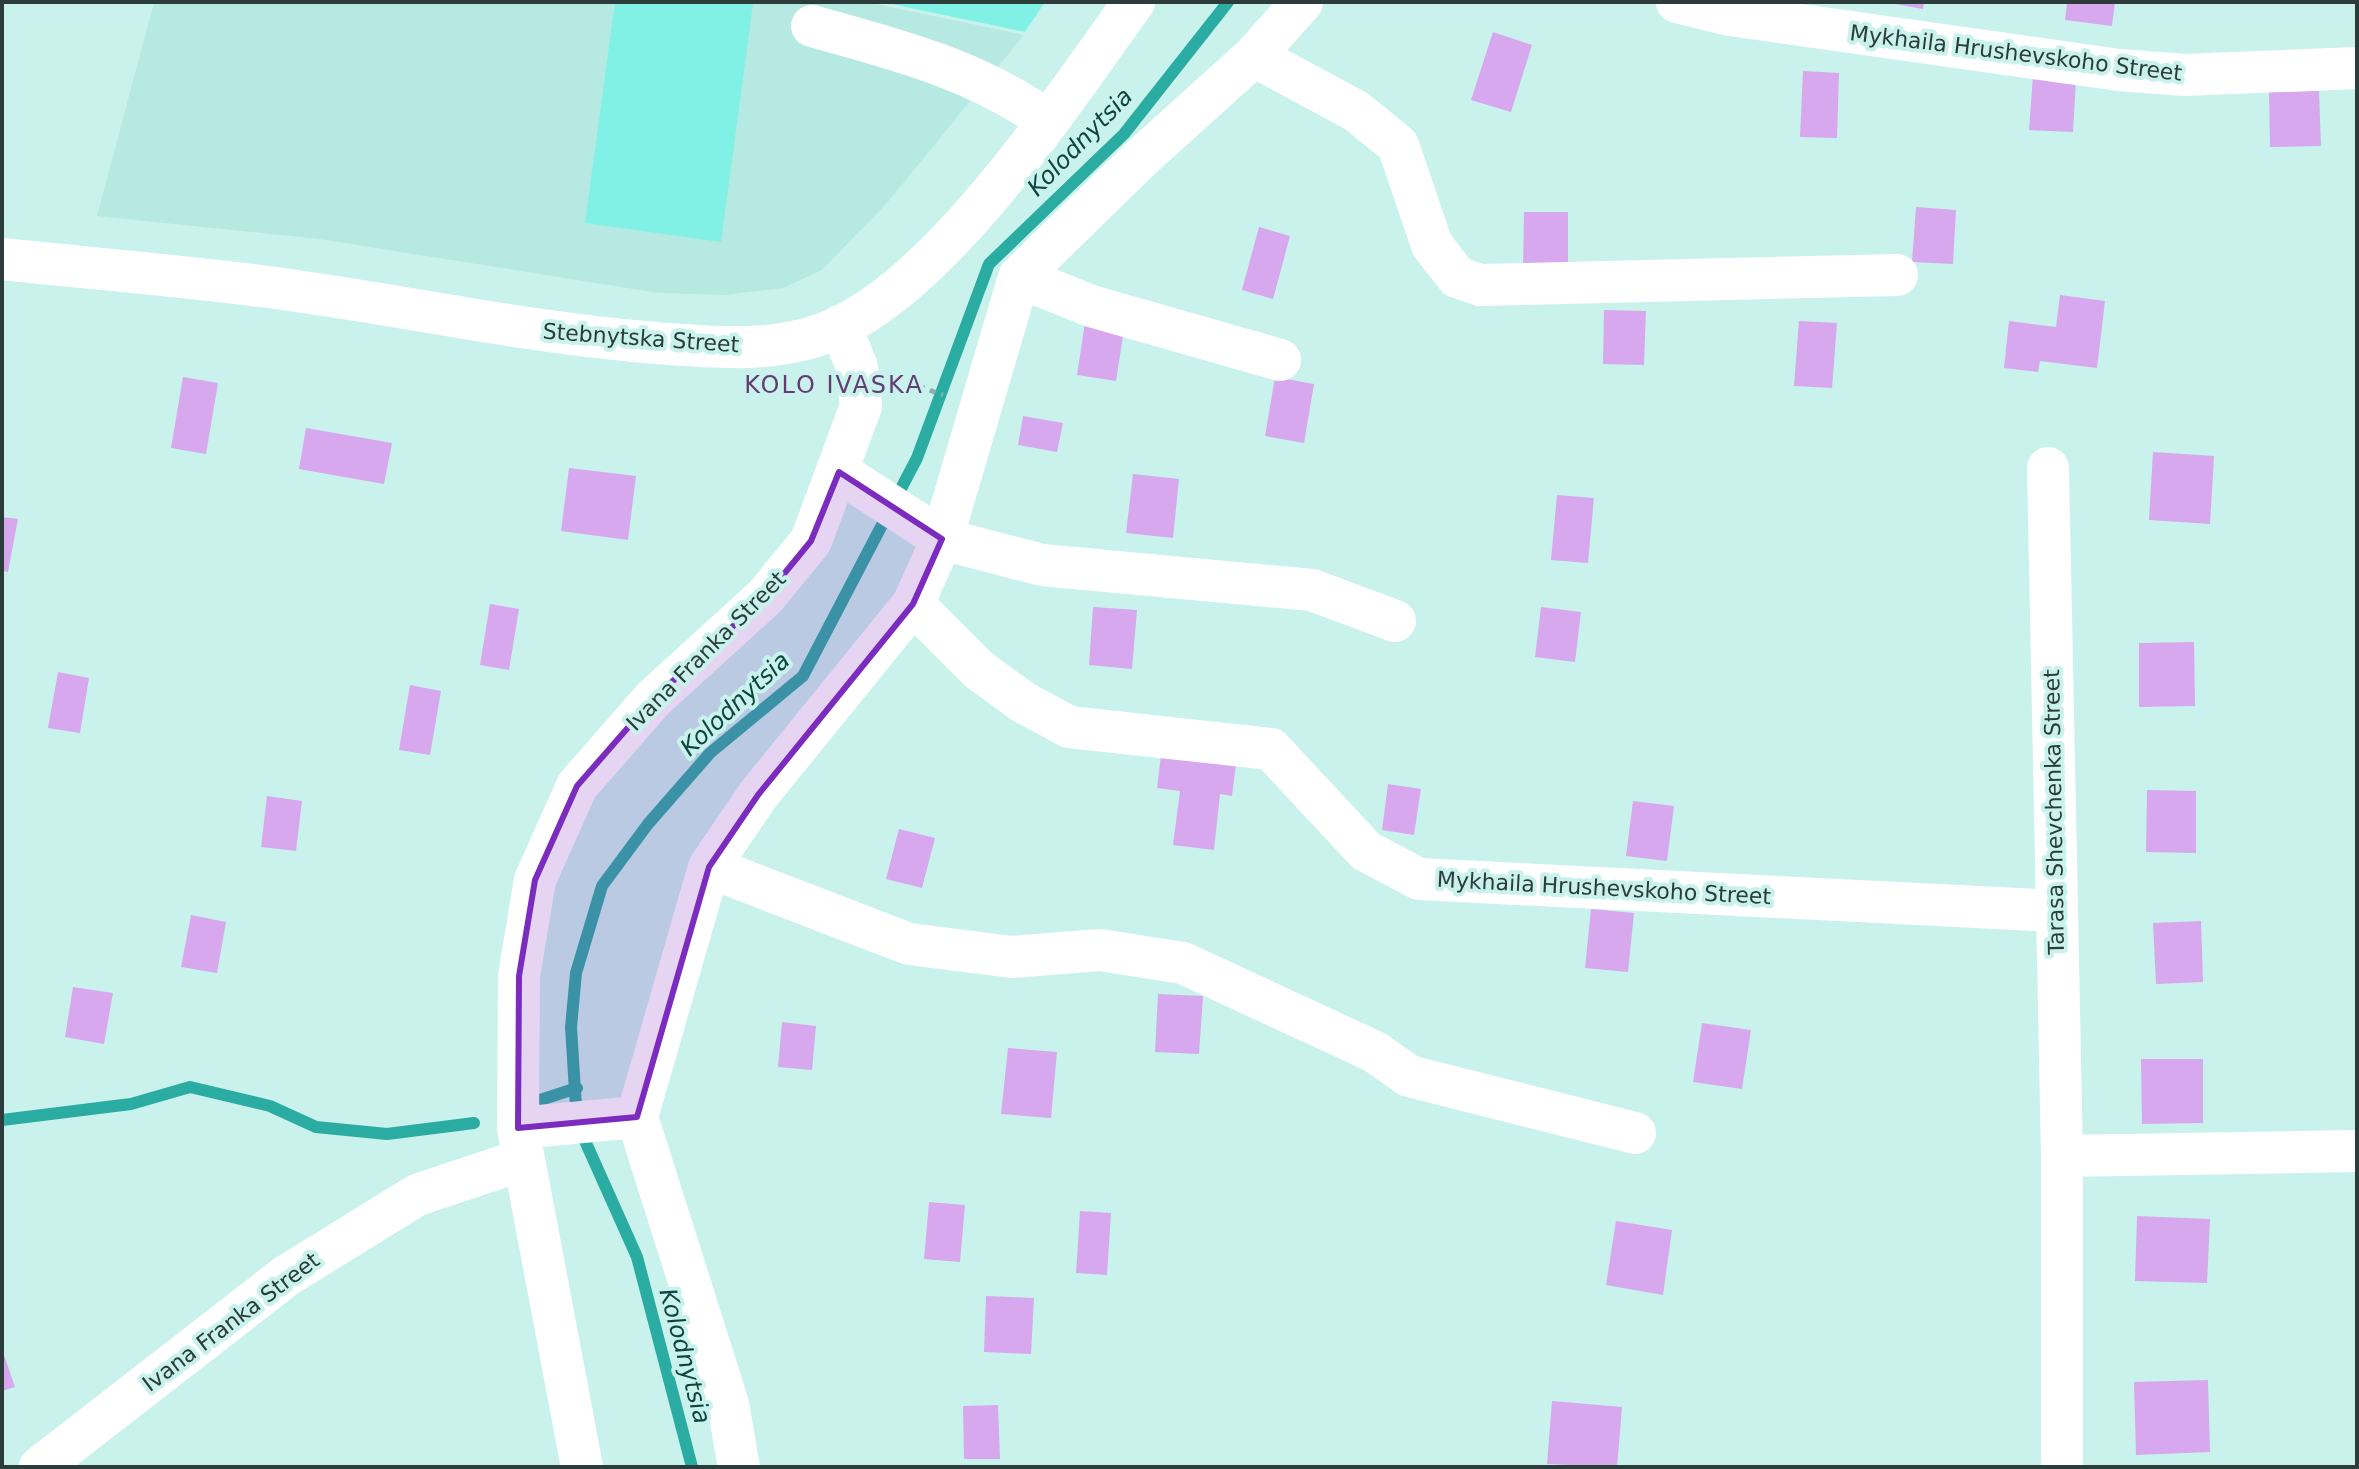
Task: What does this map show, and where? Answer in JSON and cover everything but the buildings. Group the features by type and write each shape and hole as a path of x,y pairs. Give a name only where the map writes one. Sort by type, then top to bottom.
{"street":[{"name":"Stebnytska Street","path":"2,259 261,286 572,336 719,348 795,343 840,326 878,305 959,228 1048,121 1134,2"},
{"path":"739,1467 728,1404 637,1117 709,867 758,795 913,604 942,539 1019,277 1140,159 1254,56 1302,2"},
{"name":"Mykhaila Hrushevskoho Street","path":"1677,2 1730,15 2119,70 2184,75 2357,68"},
{"path":"812,26 921,56 970,75 1048,121"},
{"path":"1254,56 1356,111 1398,145 1432,245 1457,277 1480,285 1897,275"},
{"path":"1019,277 1091,306 1280,360"},
{"name":"Ivana Franka Street","path":"582,1467 520,1144 519,976 535,880 577,786 653,699 765,597 811,541 861,406 857,367 840,326"},
{"name":"Tarasa Shevchenka Street","path":"2048,468 2062,1156 2062,1467"},
{"path":"839,472 942,539 1042,565 1312,590 1395,621"},
{"name":"Mykhaila Hrushevskoho Street","path":"913,604 979,670 1023,702 1069,727 1271,749 1366,851 1419,879 2056,911"},
{"path":"709,867 909,944 1012,957 1100,950 1183,963 1375,1052 1409,1076 1635,1133"},
{"path":"520,1144 637,1117"},
{"name":"Ivana Franka Street","path":"40,1467 286,1276 417,1195 520,1144"},
{"path":"2062,1156 2357,1151"}],"highlighted area":[{"path":"839,472 942,539 913,604 758,795 709,867 637,1117 518,1128 519,976 535,880 577,786 653,699 765,597 811,541"}],"shaded area":[{"path":"154,2 867,2 1024,35 887,203 822,270 783,288 724,295 659,293 319,239 97,216"},
{"path":"615,2 753,4 721,242 585,223"},
{"path":"882,2 1045,2 1025,32"}],"waterway":[{"name":"Kolodnytsia","path":"692,1467 637,1257 577,1123 571,1027 576,973 602,886 648,824 710,753 803,676 917,458 989,264 1124,134 1228,2"},
{"path":"2,1120 131,1104 190,1087 270,1106 316,1127 387,1134 474,1123"},
{"path":"537,1101 577,1088"}],"district":[{"name":"KOLO IVASKA","path":"834,385"}]}
